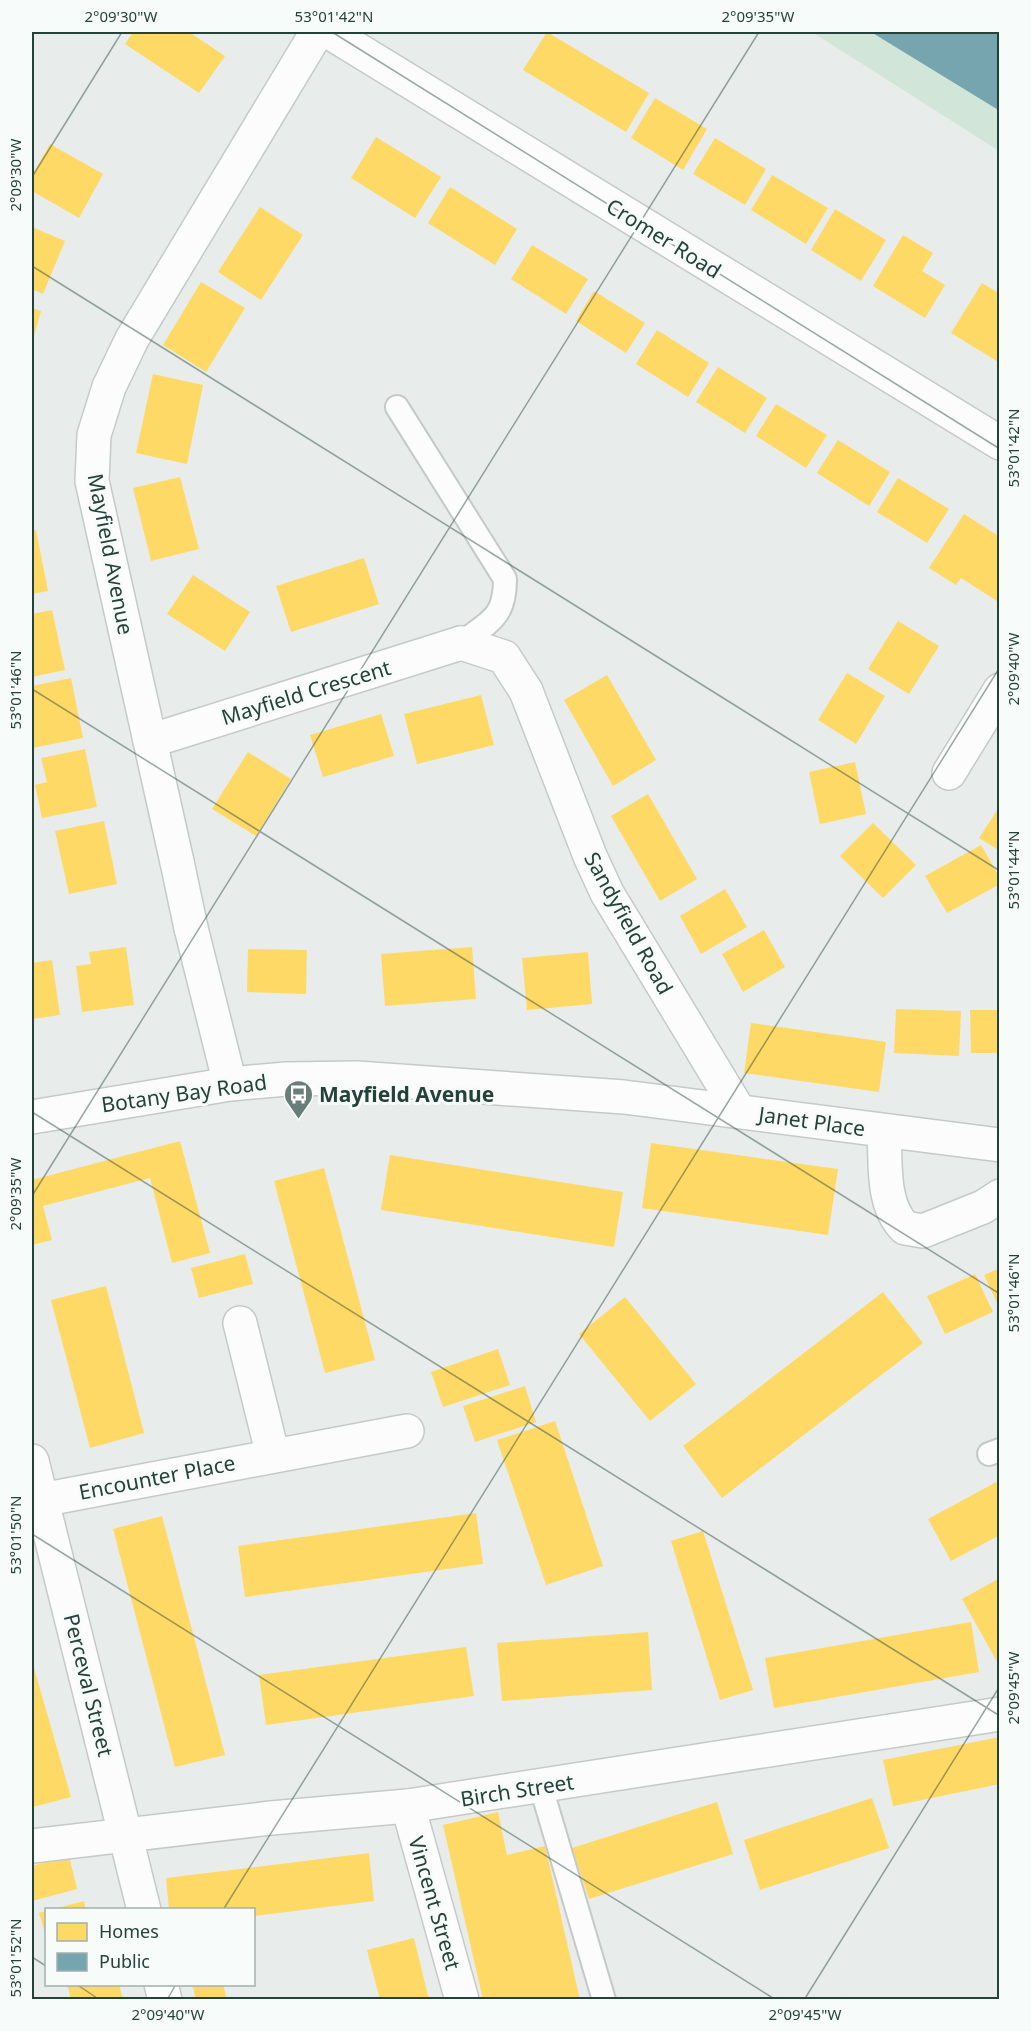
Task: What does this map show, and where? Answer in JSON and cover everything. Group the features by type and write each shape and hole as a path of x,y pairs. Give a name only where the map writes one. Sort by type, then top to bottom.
{"street":[{"name":"Mayfield Avenue","path":"230,1084 191,928 92,481 94,435 109,387 132,339 317,32"},
{"name":"Cromer Road","path":"329,32 999,444"},
{"name":"Mayfield Crescent","path":"150,741 462,643"},
{"name":"Sandyfield Road","path":"462,643 504,657 526,691 586,847 607,893 739,1111"},
{"path":"949,773 999,690"},
{"name":"Botany Bay Road","path":"32,1117 230,1084 286,1079 357,1078 624,1097"},
{"name":"Janet Place","path":"624,1097 999,1144"},
{"path":"884,1131 891,1210 905,1228 923,1231 983,1207 999,1196"},
{"path":"240,1323 273,1456"},
{"name":"Encounter Place","path":"41,1500 407,1431"},
{"name":"Perceval Street","path":"32,1461 127,1834 144,1908"},
{"name":"Birch Street","path":"32,1846 127,1834 408,1806 999,1714"},
{"name":"Vincent Street","path":"408,1806 462,2000"}],"lane":[{"path":"397,407 505,579 504,605 494,619 462,643"},
{"path":"541,1787 604,2000"}],"green space":[{"path":"812,32 999,32 999,151"}],"building: Homes":[{"path":"133,32 189,32 225,56 199,93 125,44"},
{"path":"547,32 649,93 626,132 523,70"},
{"path":"655,98 707,129 683,170 631,138"},
{"path":"376,137 441,177 415,218 351,178"},
{"path":"715,138 766,169 745,205 693,174"},
{"path":"50,144 103,174 79,218 32,191 32,176"},
{"path":"772,175 828,208 806,244 751,210"},
{"path":"450,187 517,229 495,265 428,223"},
{"path":"260,207 303,235 261,300 218,272"},
{"path":"835,209 886,240 861,281 811,250"},
{"path":"32,227 65,241 43,294 32,289"},
{"path":"903,235 933,253 922,271 945,285 925,318 873,286"},
{"path":"532,245 588,279 566,314 511,279"},
{"path":"201,282 245,308 206,372 163,345"},
{"path":"982,283 1000,294 1000,363 951,333"},
{"path":"594,291 645,323 626,353 576,321"},
{"path":"32,308 41,311 32,343"},
{"path":"657,330 709,363 688,397 636,364"},
{"path":"718,367 767,398 745,433 696,402"},
{"path":"153,374 203,385 187,464 136,453"},
{"path":"776,404 827,435 806,468 756,436"},
{"path":"838,440 890,472 869,506 817,473"},
{"path":"180,477 199,549 151,561 133,488"},
{"path":"898,478 949,509 927,543 877,512"},
{"path":"964,514 1000,537 1000,603 961,578 956,585 929,568"},
{"path":"36,530 48,591 32,594 32,531"},
{"path":"364,558 379,604 291,632 276,586"},
{"path":"193,575 250,612 225,651 167,614"},
{"path":"52,610 65,670 32,677 32,614"},
{"path":"898,621 939,646 909,694 868,669"},
{"path":"847,673 885,696 856,744 818,720"},
{"path":"607,675 656,760 613,786 564,700"},
{"path":"71,678 83,738 32,748 32,686"},
{"path":"481,695 494,745 417,764 404,714"},
{"path":"381,714 394,756 323,777 310,735"},
{"path":"85,749 97,807 42,818 35,785 47,782 41,758"},
{"path":"248,752 291,779 256,836 212,809"},
{"path":"855,762 866,814 820,824 809,772"},
{"path":"648,794 697,879 660,901 611,816"},
{"path":"1000,806 1000,851 979,838"},
{"path":"104,821 117,884 69,894 55,831"},
{"path":"873,823 916,865 883,898 840,856"},
{"path":"981,845 1000,878 1000,884 947,913 925,876"},
{"path":"725,889 747,927 701,954 680,916"},
{"path":"764,930 785,967 743,992 722,954"},
{"path":"126,947 134,1005 82,1012 76,966 91,964 89,952"},
{"path":"472,947 476,999 385,1006 381,954"},
{"path":"248,949 307,950 306,994 247,992"},
{"path":"588,952 592,1004 527,1010 522,958"},
{"path":"52,960 60,1015 32,1019 32,963"},
{"path":"896,1009 961,1011 959,1056 894,1053"},
{"path":"970,1010 1000,1010 1000,1053 971,1053"},
{"path":"751,1023 886,1042 879,1092 744,1073"},
{"path":"180,1141 210,1253 172,1263 150,1178 43,1206 52,1240 32,1245 32,1180"},
{"path":"651,1143 838,1169 828,1235 642,1208"},
{"path":"390,1155 623,1192 614,1247 381,1210"},
{"path":"324,1168 375,1360 325,1373 274,1181"},
{"path":"245,1254 253,1284 199,1298 191,1268"},
{"path":"1000,1268 1000,1309 984,1275"},
{"path":"975,1274 993,1312 945,1334 927,1296"},
{"path":"106,1286 144,1433 90,1448 51,1300"},
{"path":"883,1292 923,1343 722,1498 683,1446"},
{"path":"625,1297 696,1384 650,1421 579,1334"},
{"path":"498,1349 510,1385 443,1407 431,1372"},
{"path":"525,1386 536,1422 475,1442 463,1406"},
{"path":"555,1421 603,1566 546,1585 497,1440"},
{"path":"1000,1480 1000,1535 951,1561 928,1519"},
{"path":"476,1513 483,1564 245,1597 238,1546"},
{"path":"162,1516 225,1755 175,1767 113,1529"},
{"path":"703,1531 753,1690 720,1700 671,1541"},
{"path":"1000,1578 1000,1667 962,1599"},
{"path":"971,1622 979,1672 774,1708 765,1658"},
{"path":"648,1632 652,1690 502,1701 497,1643"},
{"path":"466,1647 474,1696 266,1725 259,1675"},
{"path":"32,1661 71,1797 33,1807 32,1801"},
{"path":"1000,1737 1000,1784 893,1806 883,1760"},
{"path":"872,1798 889,1848 760,1890 744,1840"},
{"path":"717,1802 733,1854 589,1899 572,1848"},
{"path":"498,1812 507,1855 545,1846 580,2000 483,2000 443,1825"},
{"path":"369,1853 374,1901 255,1916 255,1908 169,1908 166,1878"},
{"path":"69,1856 77,1889 32,1901 32,1866"},
{"path":"84,1901 86,1908 58,1908"},
{"path":"45,1911 45,1934 39,1913"},
{"path":"414,1938 429,2000 380,2000 367,1950"},
{"path":"68,1986 120,1986 123,2000 71,2000"},
{"path":"192,1986 224,1986 227,2000 196,2000"}],"building: Public":[{"path":"871,32 1000,32 1000,111"}],"place":[{"name":"Mayfield Avenue","path":"298,1120"}]}
